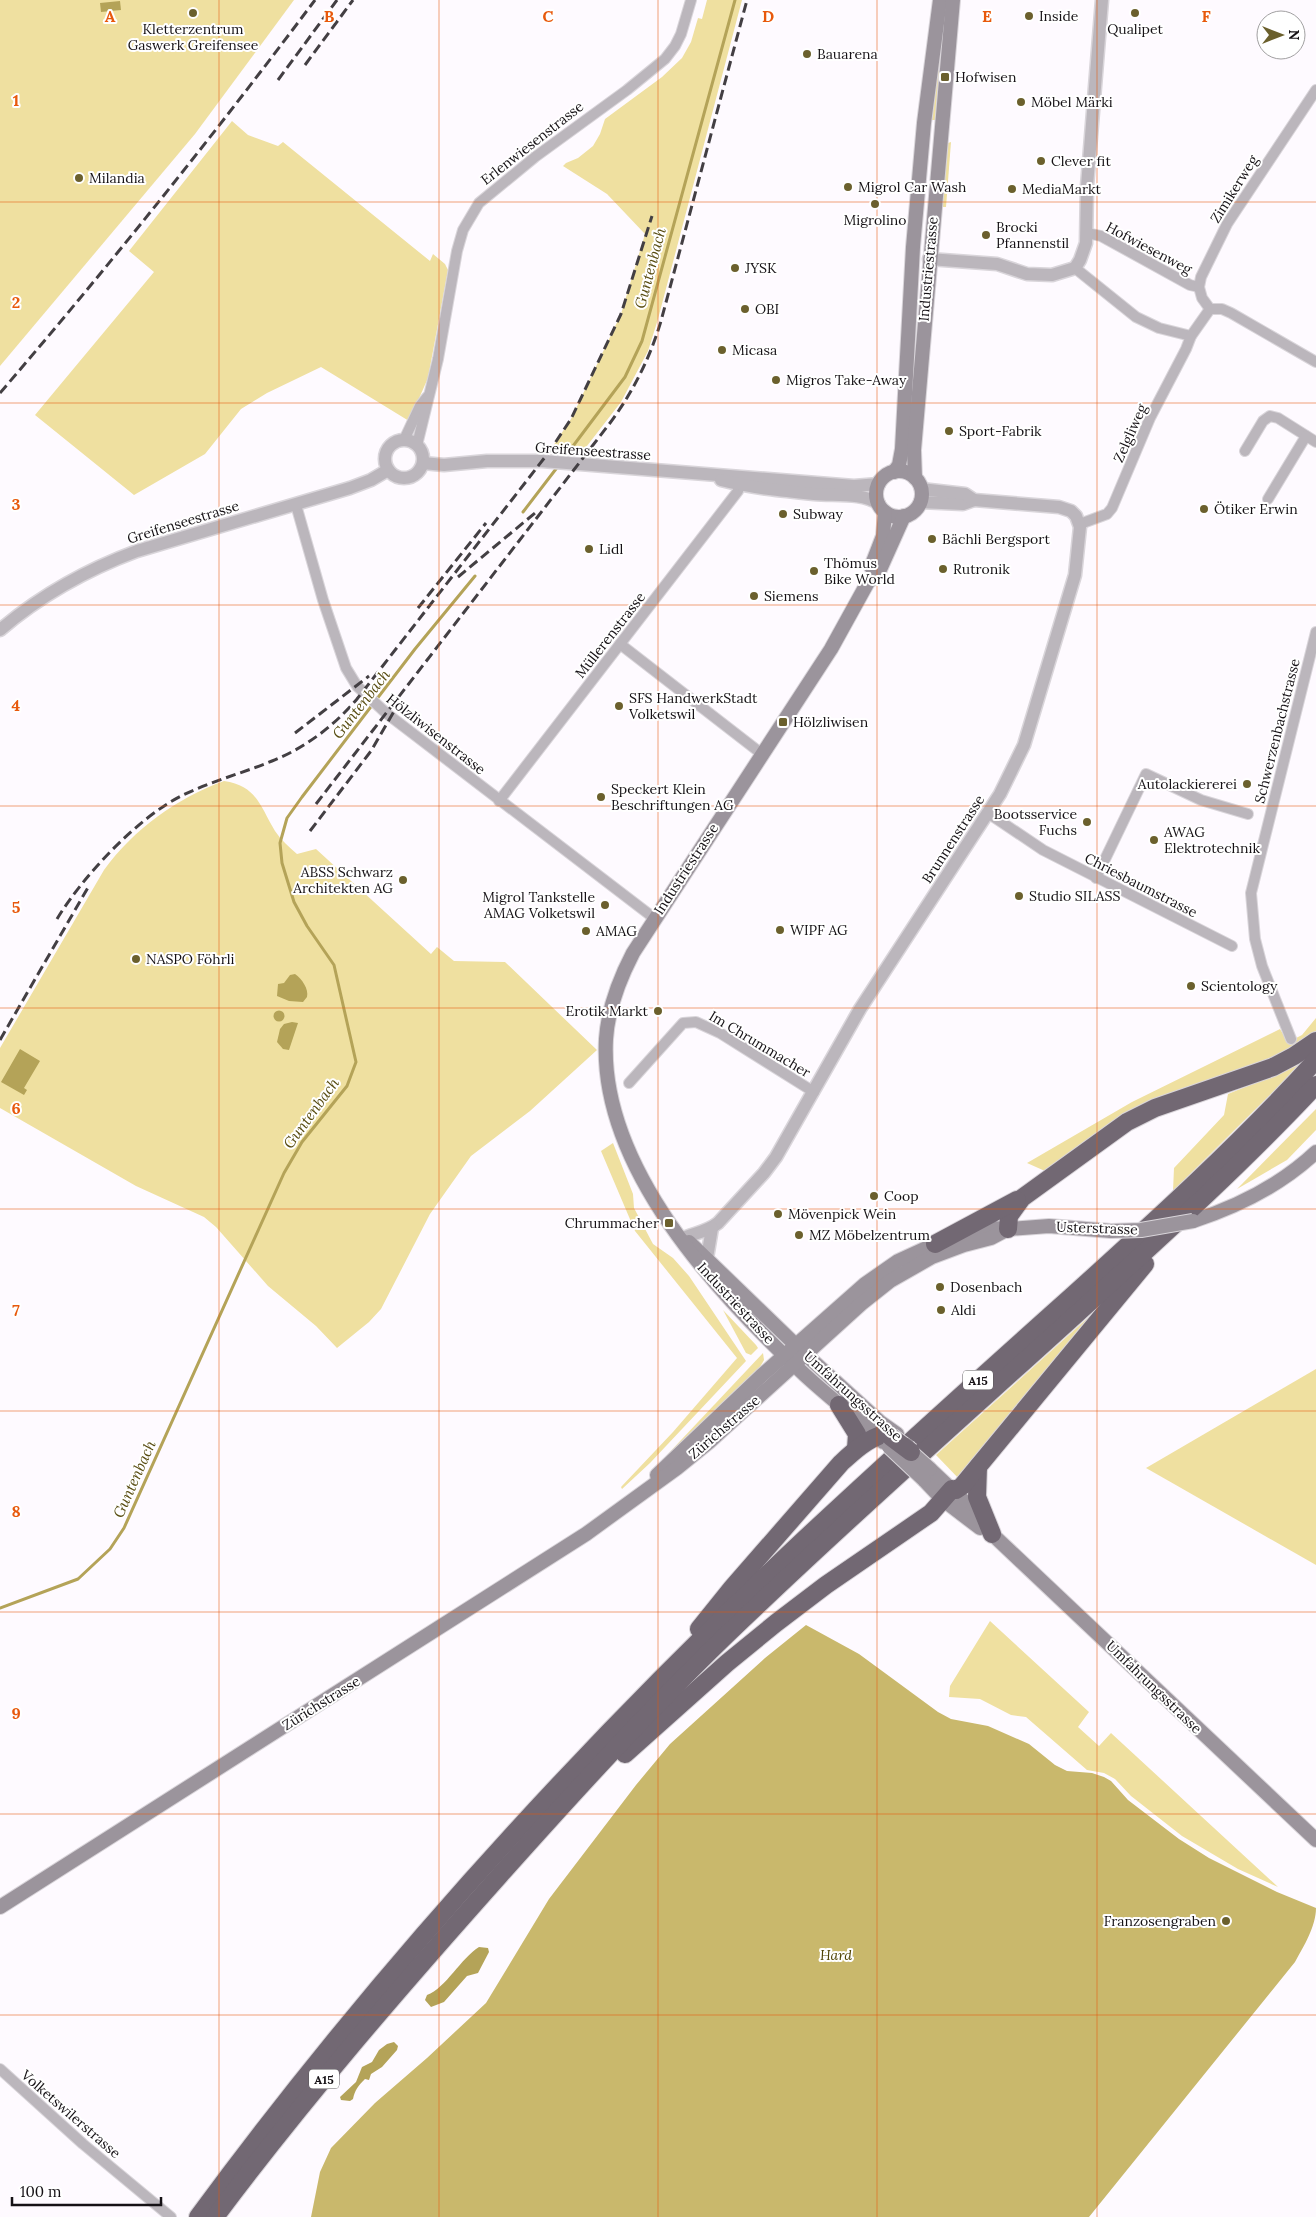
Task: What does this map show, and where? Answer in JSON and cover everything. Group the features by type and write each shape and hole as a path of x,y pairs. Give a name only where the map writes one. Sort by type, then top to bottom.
{"highway":[{"path":"935,1244 1022,1198 1092,1145 1135,1118 1167,1104 1273,1067 1316,1041"},
{"name":"A15","path":"198,2217 277,2114 452,1902 607,1733 804,1540 1186,1191 1316,1060"},
{"name":"A15","path":"215,2217 287,2124 389,2000 551,1816 691,1669 757,1606 1193,1208 1259,1145 1316,1085"},
{"path":"1008,1229 1009,1216 1022,1198"},
{"path":"551,1816 755,1640 826,1585 931,1513 947,1494 962,1486 1193,1208"},
{"path":"839,1406 857,1434 856,1449"},
{"path":"640,1702 732,1588 841,1463 856,1449 888,1439 911,1452"},
{"path":"978,1466 977,1496 992,1534"}],"main road":[{"name":"Industriestrasse","path":"894,472 899,466 902,449 913,247 924,123 940,0"},
{"name":"Industriestrasse","path":"790,1360 712,1282 662,1212 639,1172 615,1112 608,1076 606,1038 613,999 626,966 654,918 831,649 868,582 878,574 904,516 914,511 919,490 914,450 929,259 953,0"},
{"path":"879,484 888,474 906,472 919,490"},
{"name":"Industriestrasse","path":"868,582 869,573 884,531 882,508 876,490 879,484"},
{"path":"882,508 897,517 904,516"},
{"name":"Usterstrasse","path":"801,1350 882,1272 905,1258 935,1244 990,1228 1008,1229 1049,1226 1111,1231 1141,1230 1194,1221 1228,1209 1259,1194 1281,1180 1316,1152"},
{"name":"Usterstrasse","path":"801,1350 904,1272 944,1252 991,1238 1008,1229"},
{"name":"Industriestrasse","path":"681,1239 692,1243 801,1350"},
{"name":"Zürichstrasse","path":"0,1907 586,1534 709,1442 801,1350"},
{"name":"Umfahrungsstrasse","path":"801,1350 880,1422 888,1439"},
{"name":"Umfahrungsstrasse","path":"790,1360 839,1406 888,1439 927,1474 972,1523 992,1534 1316,1840"},
{"name":"Umfahrungsstrasse","path":"911,1452 927,1474"}],"street":[{"name":"Erlenwiesenstrasse","path":"417,444 427,410 427,397 438,359 457,251 463,230 479,203 542,152 627,90 665,59 681,34 691,0"},
{"path":"929,259 997,264 1027,274 1038,275 1052,275 1075,268 1084,252 1087,232 1087,186 1102,0"},
{"name":"Zimikerweg","path":"1199,287 1201,277 1227,224 1316,90"},
{"name":"Hofwiesenweg","path":"1087,232 1101,236 1190,285 1199,287"},
{"path":"1075,268 1136,317 1159,328 1191,336"},
{"path":"1199,287 1202,298 1210,309 1215,308 1232,313 1316,362"},
{"name":"Zelgliweg","path":"1080,524 1107,514 1112,508 1150,418 1191,336 1210,309"},
{"name":"Erlenwiesenstrasse","path":"404,440 420,406 427,397"},
{"path":"1245,451 1263,421 1270,416 1278,418 1316,442"},
{"path":"1268,499 1306,436"},
{"path":"404,440 417,444 421,450 423,463 421,469 410,478 398,478 388,470 385,463 387,450 392,444 404,440"},
{"name":"Greifenseestrasse","path":"423,463 444,465 487,461 549,462 854,486 879,484"},
{"name":"Greifenseestrasse","path":"0,630 54,590 108,562 137,551 361,484 388,470"},
{"name":"Greifenseestrasse","path":"700,474 740,484 805,493 854,496 872,500 882,508"},
{"path":"740,484 758,477"},
{"name":"Müllerenstrasse","path":"499,801 738,491 740,484"},
{"path":"919,490 963,504 974,500 1058,507 1071,511 1080,524"},
{"name":"Hölzliwisenstrasse","path":"296,504 342,656 351,678 368,698 499,801 654,918"},
{"name":"Brunnenstrasse","path":"681,1239 693,1233 712,1228 749,1190 776,1157 860,1009 988,813 1016,766 1033,719 1075,575 1080,524"},
{"name":"Schwerzenbachstrasse","path":"1291,1039 1262,966 1255,938 1251,893 1316,632"},
{"path":"620,644 762,754"},
{"path":"1096,878 1146,774 1201,800 1248,814"},
{"name":"Chriesbaumstrasse","path":"988,813 1043,850 1232,946"},
{"name":"Im Chrummacher","path":"628,1083 683,1023 696,1022 720,1033 814,1092"},
{"path":"707,1258 712,1228"},
{"name":"Volketswilerstrasse","path":"0,2069 83,2144 171,2217"}],"shaded area":[{"name":"Milandia","path":"0,0 294,0 195,134 0,366"},
{"path":"707,0 742,0 648,351 621,402 580,455 549,452 571,419 621,314 645,234 607,194 563,166 578,158 593,146 600,134 605,119 662,77 682,58 691,42 698,18 702,19"},
{"path":"120,1 121,10 101,12 100,3"},
{"path":"940,56 936,120 930,120"},
{"path":"232,121 248,135 278,146 283,142 430,261 433,254 445,264 448,270 428,378 409,421 321,367 267,393 241,409 205,454 134,495 35,415 154,272 129,251"},
{"path":"951,142 946,207 941,207 948,143"},
{"path":"224,781 244,787 251,792 277,834 297,854 316,849 431,954 437,947 454,961 505,962 597,1050 530,1111 471,1156 430,1214 381,1309 369,1322 337,1348 316,1326 268,1286 216,1227 204,1217 136,1186 0,1108 0,1048 104,870 129,841 158,816 190,796"},
{"path":"295,974 302,981 307,991 307,997 303,1002 289,1001 277,996 278,984 284,983 290,975"},
{"path":"279,1010 285,1016 279,1022 273,1016"},
{"path":"1316,1018 1316,1032 1297,1048 1172,1095 1045,1171 1027,1163 1132,1102 1280,1029 1288,1042 1302,1035"},
{"path":"298,1023 289,1050 283,1049 277,1042 280,1029 284,1024"},
{"path":"20,1049 40,1061 24,1088 27,1090 24,1095 1,1082"},
{"path":"1301,1064 1173,1191 1174,1168 1224,1115 1228,1094"},
{"path":"1316,1109 1316,1130 1287,1160 1237,1189"},
{"path":"613,1143 633,1194 634,1208 653,1244 673,1258 689,1276 746,1361 650,1463 622,1489 621,1487 673,1432 737,1358 635,1231 601,1151"},
{"path":"1113,1295 961,1481 936,1455"},
{"path":"723,1310 758,1348 751,1355 746,1353"},
{"path":"763,1353 764,1360 756,1374 667,1458 666,1456"},
{"path":"1316,1369 1316,1565 1146,1468"},
{"path":"990,1621 1089,1712 1078,1727 1099,1746 1111,1733 1278,1887 1238,1869 1182,1836 1131,1796 1115,1779 1104,1773 1087,1770 1026,1717 1011,1715 980,1699 949,1697 950,1686"},
{"path":"479,1947 488,1948 489,1952 478,1973 467,1976 444,2002 431,2007 425,2000 427,1995 441,1986 466,1958"},
{"path":"394,2042 398,2046 397,2050 382,2067 371,2074 369,2080 365,2079 360,2084 353,2099 350,2101 341,2100 340,2097 356,2082 362,2067 372,2062 379,2050 387,2044"}],"green space":[{"name":"Hard","path":"806,1625 859,1654 938,1712 951,1719 988,1726 1029,1744 1055,1765 1067,1771 1092,1773 1104,1777 1111,1781 1128,1800 1179,1839 1209,1858 1277,1892 1316,1908 1312,1929 1295,1962 1089,2217 311,2217 320,2172 331,2148 375,2103 486,2003 549,1899 636,1785 670,1744 765,1658"}],"waterway":[{"name":"Guntenbach","path":"564,458 625,377 642,341 735,0"},
{"name":"Guntenbach","path":"523,512 559,465"},
{"name":"Guntenbach","path":"0,1608 78,1579 110,1549 124,1528 284,1173 302,1142 347,1086 356,1062 334,965 307,926 294,902 282,863 280,843 287,818 302,797 415,649 475,576"}],"railway":[{"path":"0,393 160,200 315,0"},
{"path":"278,80 337,0"},
{"path":"305,65 353,0"},
{"path":"316,804 610,423 633,387 657,335 747,0"},
{"path":"57,919 96,867 148,818 183,795 296,750 329,727 357,699 549,452 571,419 621,314 652,216"},
{"path":"458,577 535,513"},
{"path":"418,608 486,523"},
{"path":"295,733 369,676"},
{"path":"310,831 371,751 396,708"},
{"path":"0,1040 90,884"}],"place":[{"name":"Kletterzentrum Gaswerk Greifensee","path":"193,13"},
{"name":"Qualipet","path":"1135,13"},
{"name":"Inside","path":"1029,16"},
{"name":"Bauarena","path":"807,54"},
{"name":"Hofwisen","path":"945,77"},
{"name":"Möbel Märki","path":"1021,102"},
{"name":"Clever fit","path":"1041,161"},
{"name":"Milandia","path":"79,178"},
{"name":"Migrol Car Wash","path":"848,187"},
{"name":"MediaMarkt","path":"1012,189"},
{"name":"Migrolino","path":"875,204"},
{"name":"Brocki Pfannenstil","path":"986,235"},
{"name":"JYSK","path":"735,268"},
{"name":"OBI","path":"745,309"},
{"name":"Micasa","path":"722,350"},
{"name":"Migros Take-Away","path":"776,380"},
{"name":"Sport-Fabrik","path":"949,431"},
{"name":"Ötiker Erwin","path":"1204,509"},
{"name":"Subway","path":"783,514"},
{"name":"Bächli Bergsport","path":"932,539"},
{"name":"Lidl","path":"589,549"},
{"name":"Rutronik","path":"943,569"},
{"name":"Thömus Bike World","path":"814,571"},
{"name":"Siemens","path":"754,596"},
{"name":"SFS HandwerkStadt Volketswil","path":"619,706"},
{"name":"Hölzliwisen","path":"783,722"},
{"name":"Autolackiererei","path":"1247,784"},
{"name":"Speckert Klein Beschriftungen AG","path":"601,797"},
{"name":"Bootsservice Fuchs","path":"1087,822"},
{"name":"AWAG Elektrotechnik","path":"1154,840"},
{"name":"ABSS Schwarz Architekten AG","path":"403,880"},
{"name":"Studio SILASS","path":"1019,896"},
{"name":"Migrol Tankstelle AMAG Volketswil","path":"605,905"},
{"name":"WIPF AG","path":"780,930"},
{"name":"AMAG","path":"586,931"},
{"name":"NASPO Föhrli","path":"136,959"},
{"name":"Scientology","path":"1191,986"},
{"name":"Erotik Markt","path":"658,1011"},
{"name":"Coop","path":"874,1196"},
{"name":"Mövenpick Wein","path":"778,1214"},
{"name":"Chrummacher","path":"669,1223"},
{"name":"MZ Möbelzentrum","path":"799,1235"},
{"name":"Dosenbach","path":"940,1287"},
{"name":"Aldi","path":"941,1310"},
{"name":"Franzosengraben","path":"1226,1921"}]}
